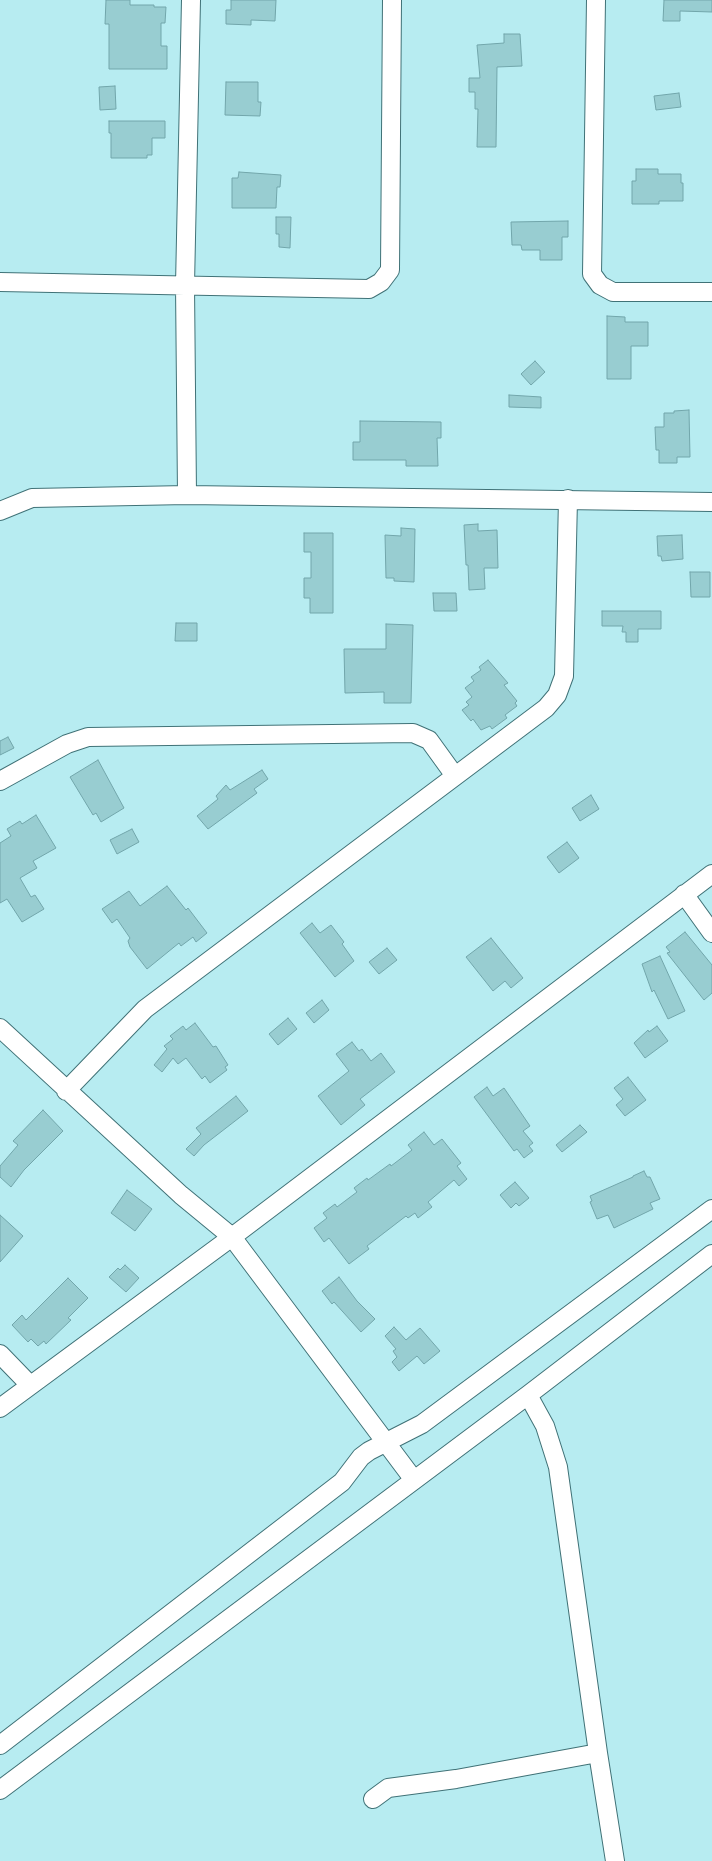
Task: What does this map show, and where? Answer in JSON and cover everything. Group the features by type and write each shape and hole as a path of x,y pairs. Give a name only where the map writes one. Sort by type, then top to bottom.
{"street":[{"path":"187,495 185,285 191,0"},
{"path":"0,282 369,289 382,282 390,270 392,0"},
{"path":"596,0 592,274 600,285 613,292 712,292"},
{"path":"0,511 32,498 187,495 712,502"},
{"path":"66,1091 146,1009 546,708 557,695 564,676 568,499"},
{"path":"0,781 67,744 88,737 413,733 429,740 455,776"},
{"path":"0,1408 232,1237 712,874"},
{"path":"684,894 712,933"},
{"path":"0,1028 66,1091 181,1195 232,1237 414,1480"},
{"path":"0,1745 342,1482 362,1457 386,1441 422,1424 712,1210"},
{"path":"0,1790 528,1395 712,1254"},
{"path":"0,1354 30,1385"},
{"path":"528,1395 545,1426 558,1467 598,1753 615,1861"},
{"path":"372,1799 388,1788 456,1779 598,1753"}],"building":[{"path":"106,0 130,0 130,5 154,5 154,7 166,7 165,23 161,23 161,46 167,46 167,69 109,69 109,24 105,24"},
{"path":"231,0 276,0 275,21 251,20 251,25 226,24 226,10 231,10"},
{"path":"664,0 712,0 712,12 680,11 680,21 663,21"},
{"path":"504,34 520,34 522,66 497,67 496,147 477,147 478,109 475,109 475,92 469,92 469,78 480,78 477,45 504,43"},
{"path":"226,82 258,82 258,102 261,102 260,116 225,115"},
{"path":"115,86 116,109 100,110 99,87"},
{"path":"679,93 681,107 656,110 654,96"},
{"path":"109,121 165,121 165,138 152,138 152,155 147,155 147,158 111,158 111,133 109,133"},
{"path":"636,169 658,169 658,174 681,174 681,183 683,183 683,201 659,201 659,204 632,204 632,181 636,181"},
{"path":"239,172 281,175 280,187 277,187 276,208 232,208 232,178 238,178"},
{"path":"276,217 291,217 290,248 279,247 279,234 276,234"},
{"path":"568,221 568,237 562,237 562,260 540,260 540,250 522,250 521,245 512,245 511,222"},
{"path":"607,316 625,317 625,322 648,322 648,346 631,346 631,379 607,379"},
{"path":"535,361 545,372 531,385 521,374"},
{"path":"509,395 541,397 541,408 509,407"},
{"path":"689,410 690,457 677,457 677,463 659,463 659,450 656,450 655,427 664,427 664,413"},
{"path":"360,421 441,422 441,438 437,438 438,466 406,466 406,460 353,460 353,442 360,442"},
{"path":"478,524 478,531 497,530 498,568 484,568 485,589 469,590 464,525"},
{"path":"401,528 415,529 414,582 394,581 394,578 386,578 385,535 401,536"},
{"path":"304,533 333,533 333,613 310,613 310,598 304,598 304,578 311,578 311,552 304,552"},
{"path":"682,535 683,559 662,561 661,556 658,556 657,536"},
{"path":"690,572 710,572 710,597 691,597"},
{"path":"433,593 456,593 457,611 434,611"},
{"path":"602,611 661,611 661,629 638,629 638,642 626,642 626,632 622,632 623,626 602,626"},
{"path":"176,623 197,623 197,641 175,641"},
{"path":"386,624 413,625 411,703 384,703 384,692 345,693 344,649 386,649"},
{"path":"488,660 508,683 504,685 517,701 515,703 517,706 505,715 507,718 492,729 490,726 481,730 473,719 471,721 462,710 469,705 466,702 472,697 465,688 474,681 471,677 481,670 479,667"},
{"path":"8,737 14,748 0,755 0,741"},
{"path":"98,760 124,808 101,822 96,813 93,815 70,777"},
{"path":"262,770 268,779 254,789 257,793 208,829 197,816 218,799 216,796 226,785 230,790"},
{"path":"591,795 599,809 580,821 572,808"},
{"path":"36,815 56,848 33,861 37,868 20,878 31,897 35,895 44,909 22,922 7,899 0,903 0,843 11,836 7,829 20,821 22,824"},
{"path":"132,829 139,842 117,854 110,840"},
{"path":"567,842 579,858 559,873 547,857"},
{"path":"167,886 186,910 188,908 207,933 196,942 193,937 181,946 179,943 147,969 130,947 128,941 130,938 117,919 112,923 102,909 129,891 140,906"},
{"path":"312,923 320,933 331,925 344,942 342,944 354,961 335,977 300,933"},
{"path":"685,932 712,965 712,993 704,1000 667,953 670,952 666,947"},
{"path":"491,938 523,978 511,988 505,981 493,991 466,957"},
{"path":"387,948 397,960 379,974 369,962"},
{"path":"660,956 685,1011 668,1019 654,990 652,992 642,964"},
{"path":"322,1000 329,1010 314,1023 306,1013"},
{"path":"288,1018 297,1029 278,1045 269,1034"},
{"path":"195,1023 213,1047 216,1046 228,1065 225,1067 227,1070 210,1083 205,1076 202,1079 186,1058 178,1064 173,1058 162,1072 154,1065 167,1049 164,1046 173,1039 170,1036 183,1026 186,1030"},
{"path":"657,1026 668,1041 645,1058 634,1043 648,1030 649,1032"},
{"path":"352,1042 359,1051 362,1049 371,1061 381,1053 395,1072 360,1099 365,1105 341,1125 318,1096 349,1071 336,1054"},
{"path":"628,1077 646,1100 625,1116 616,1105 623,1099 614,1088"},
{"path":"487,1087 493,1096 504,1088 530,1126 523,1131 533,1143 529,1146 533,1151 524,1158 517,1149 514,1151 474,1097"},
{"path":"236,1096 248,1111 204,1145 194,1156 186,1149 201,1134 196,1128"},
{"path":"43,1110 63,1131 24,1170 11,1187 0,1177 0,1166 18,1145 13,1141"},
{"path":"580,1125 587,1132 562,1152 556,1145"},
{"path":"424,1132 434,1145 442,1139 461,1163 457,1166 467,1179 459,1186 454,1180 428,1202 432,1207 418,1218 415,1213 408,1218 406,1216 367,1246 369,1249 349,1264 329,1238 324,1242 314,1228 327,1218 323,1213 335,1204 337,1207 357,1192 354,1188 390,1164 391,1166 412,1150 408,1145"},
{"path":"644,1171 647,1177 650,1177 660,1199 650,1203 653,1209 614,1228 608,1215 597,1219 590,1202 592,1201 590,1196"},
{"path":"515,1182 529,1198 519,1206 516,1203 511,1208 500,1195"},
{"path":"127,1190 152,1209 135,1231 111,1213"},
{"path":"0,1215 23,1236 0,1262"},
{"path":"125,1265 139,1278 126,1292 109,1277 118,1268 120,1270"},
{"path":"339,1277 357,1301 375,1319 361,1332 334,1302 332,1304 322,1291"},
{"path":"68,1278 88,1298 68,1318 71,1320 46,1344 44,1341 38,1346 31,1339 28,1342 12,1325 22,1315 26,1320"},
{"path":"394,1327 406,1340 420,1328 440,1351 424,1364 417,1356 399,1371 392,1362 397,1357 393,1351 396,1349 385,1336"}]}
